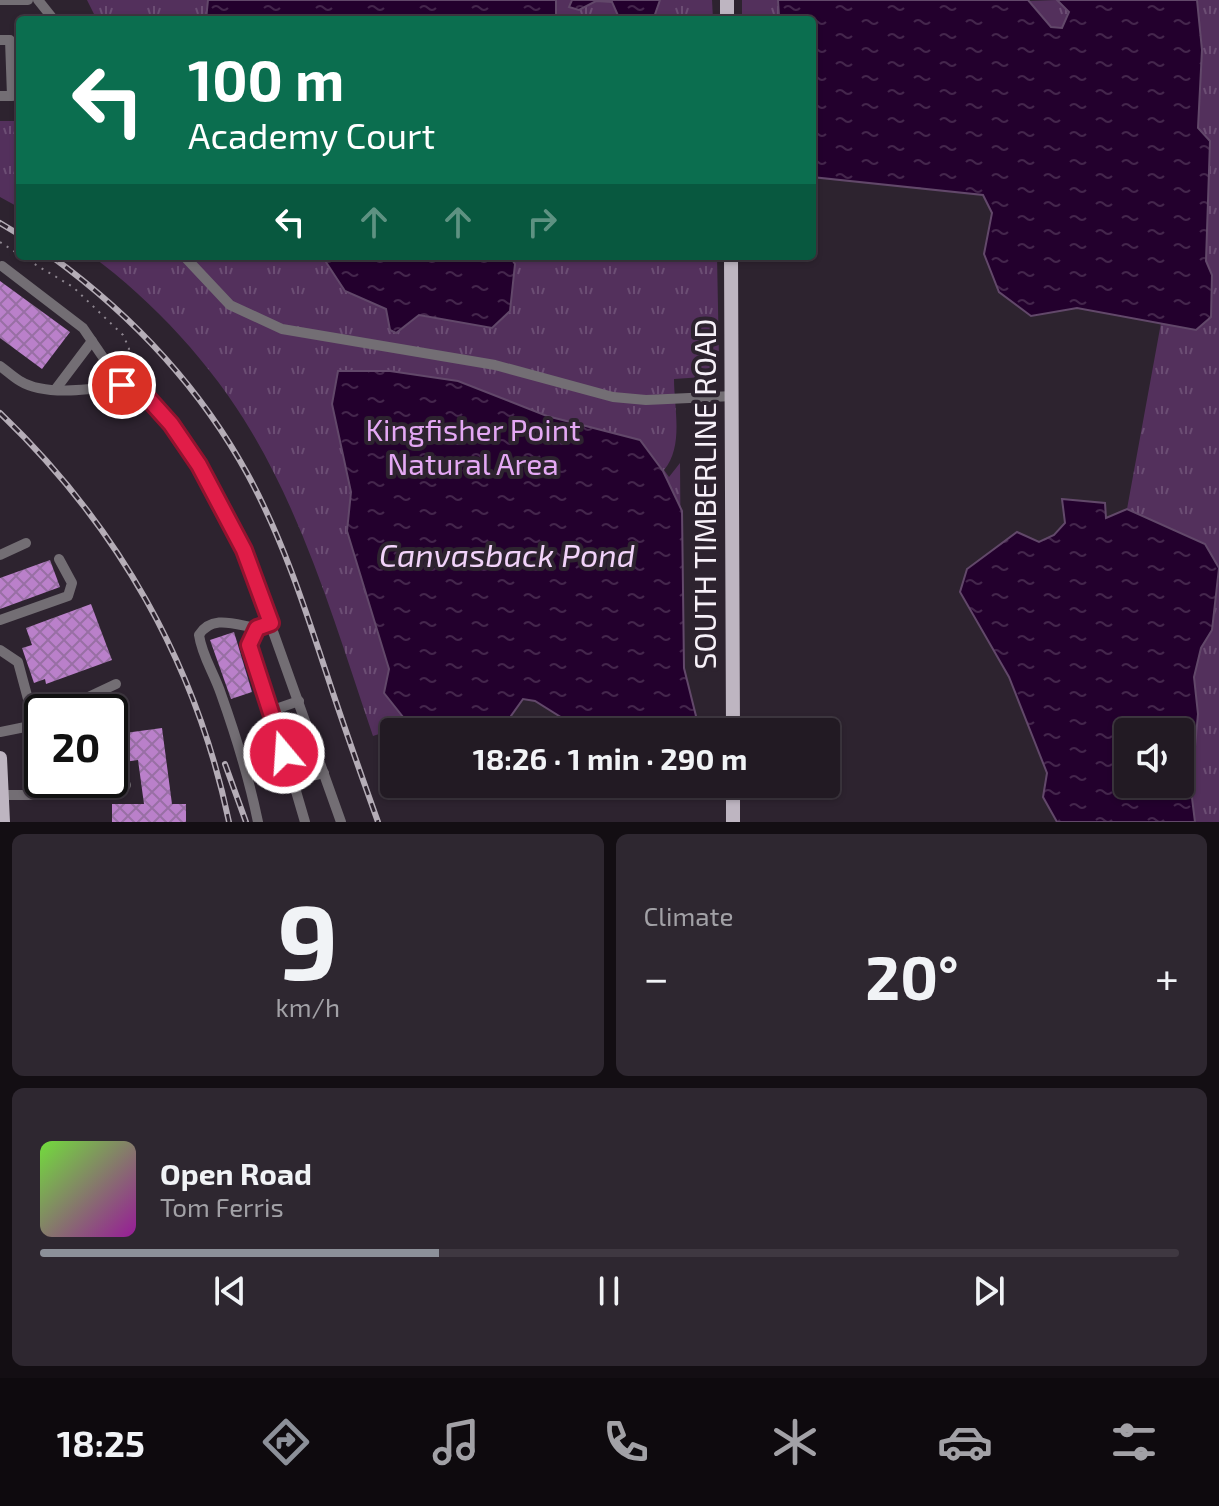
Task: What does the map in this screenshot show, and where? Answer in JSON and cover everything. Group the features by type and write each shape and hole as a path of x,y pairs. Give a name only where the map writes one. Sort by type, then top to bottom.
{"main road":[{"name":"SOUTH TIMBERLINE ROAD","path":"731,260 733,718"},
{"path":"0,758 3,822"},
{"path":"733,798 733,822"}],"street":[{"path":"0,0 28,0"},
{"path":"0,40 10,40 16,96 0,96"},
{"path":"188,260 230,305 282,329 495,365 613,397 646,400 733,396"},
{"path":"2,266 83,328 122,385"},
{"path":"55,390 92,341"},
{"path":"0,366 23,383 55,390 122,385 145,395 171,424 199,465 244,550 341,822"},
{"path":"0,555 26,543"},
{"path":"0,620 68,596 72,583 59,559"},
{"path":"258,822 239,743 219,687 201,649 199,635 205,626 215,621 257,628 271,623"},
{"path":"257,628 249,645 305,822"},
{"path":"0,650 18,662 29,694"},
{"path":"95,694 116,684"},
{"path":"270,711 299,701"},
{"path":"0,732 24,727"},
{"path":"293,781 324,773"},
{"path":"3,795 24,795"}],"path":[{"path":"29,260 73,287 123,335 129,357 122,385"}],"green space":[{"path":"87,0 712,0 713,16 95,16"},
{"path":"742,0 778,0 779,16 742,16"},
{"path":"1057,0 1069,12 1062,29 1051,27 1028,1"},
{"path":"1197,0 1219,0 1219,568 1205,544 1127,509 1161,323 1196,330 1212,275 1206,261 1198,128 1202,50"},
{"path":"0,121 16,121 16,206 0,197"},
{"name":"Kingfisher Point Natural Area","path":"97,260 717,260 717,376 674,379 676,438 664,470 669,477 680,463 682,704 527,685 427,718 380,718 380,734 373,736 305,542 271,467 219,383 180,336 137,293"},
{"path":"1219,576 1219,822 1195,822 1192,798 1198,714 1194,677 1201,648 1212,630"}],"water":[{"path":"208,0 556,0 556,16 206,16"},
{"path":"572,0 660,0 654,16 618,16 612,2 596,1 579,10 569,7"},
{"path":"778,0 1028,0 1051,27 1062,28 1069,12 1057,0 1197,0 1202,50 1198,128 1210,141 1206,261 1212,275 1211,317 1196,330 1077,308 1031,316 999,292 984,254 992,213 983,195 816,177 816,16 779,16"},
{"path":"325,260 512,260 515,264 510,311 492,328 419,315 396,333 390,330 386,309 345,291"},
{"name":"Canvasback Pond","path":"338,371 390,371 458,381 547,416 640,440 663,471 682,511 684,668 694,718 562,718 535,701 523,699 511,718 404,718 384,693 389,669 347,531 351,492 332,404"},
{"path":"1062,499 1105,503 1106,518 1127,509 1205,544 1219,568 1212,630 1201,648 1194,677 1198,714 1194,757 1194,718 1114,718 1114,798 1192,798 1195,822 1057,822 1043,797 1047,773 1009,677 960,592 967,569 1017,532 1039,542 1054,535 1065,523"}],"building":[{"path":"0,281 70,332 42,369 0,338"},
{"path":"50,560 60,587 0,609 0,578"},
{"path":"91,604 112,660 46,684 45,679 34,683 22,648 32,645 26,628"},
{"path":"234,632 252,692 231,699 210,640"},
{"path":"162,728 172,804 186,804 186,822 112,822 112,804 144,804 138,760 128,761 128,733"}],"railway":[{"path":"0,223 16,233"},
{"path":"56,260 109,303 162,355 208,412 248,475 296,584 378,822"},
{"path":"0,413 42,456 80,502 146,600 173,652 196,707 229,822"},
{"path":"225,764 246,822"}],"route":[{"path":"122,385 145,395 171,424 217,495 244,550 271,623 257,628 249,645 284,753"}]}
